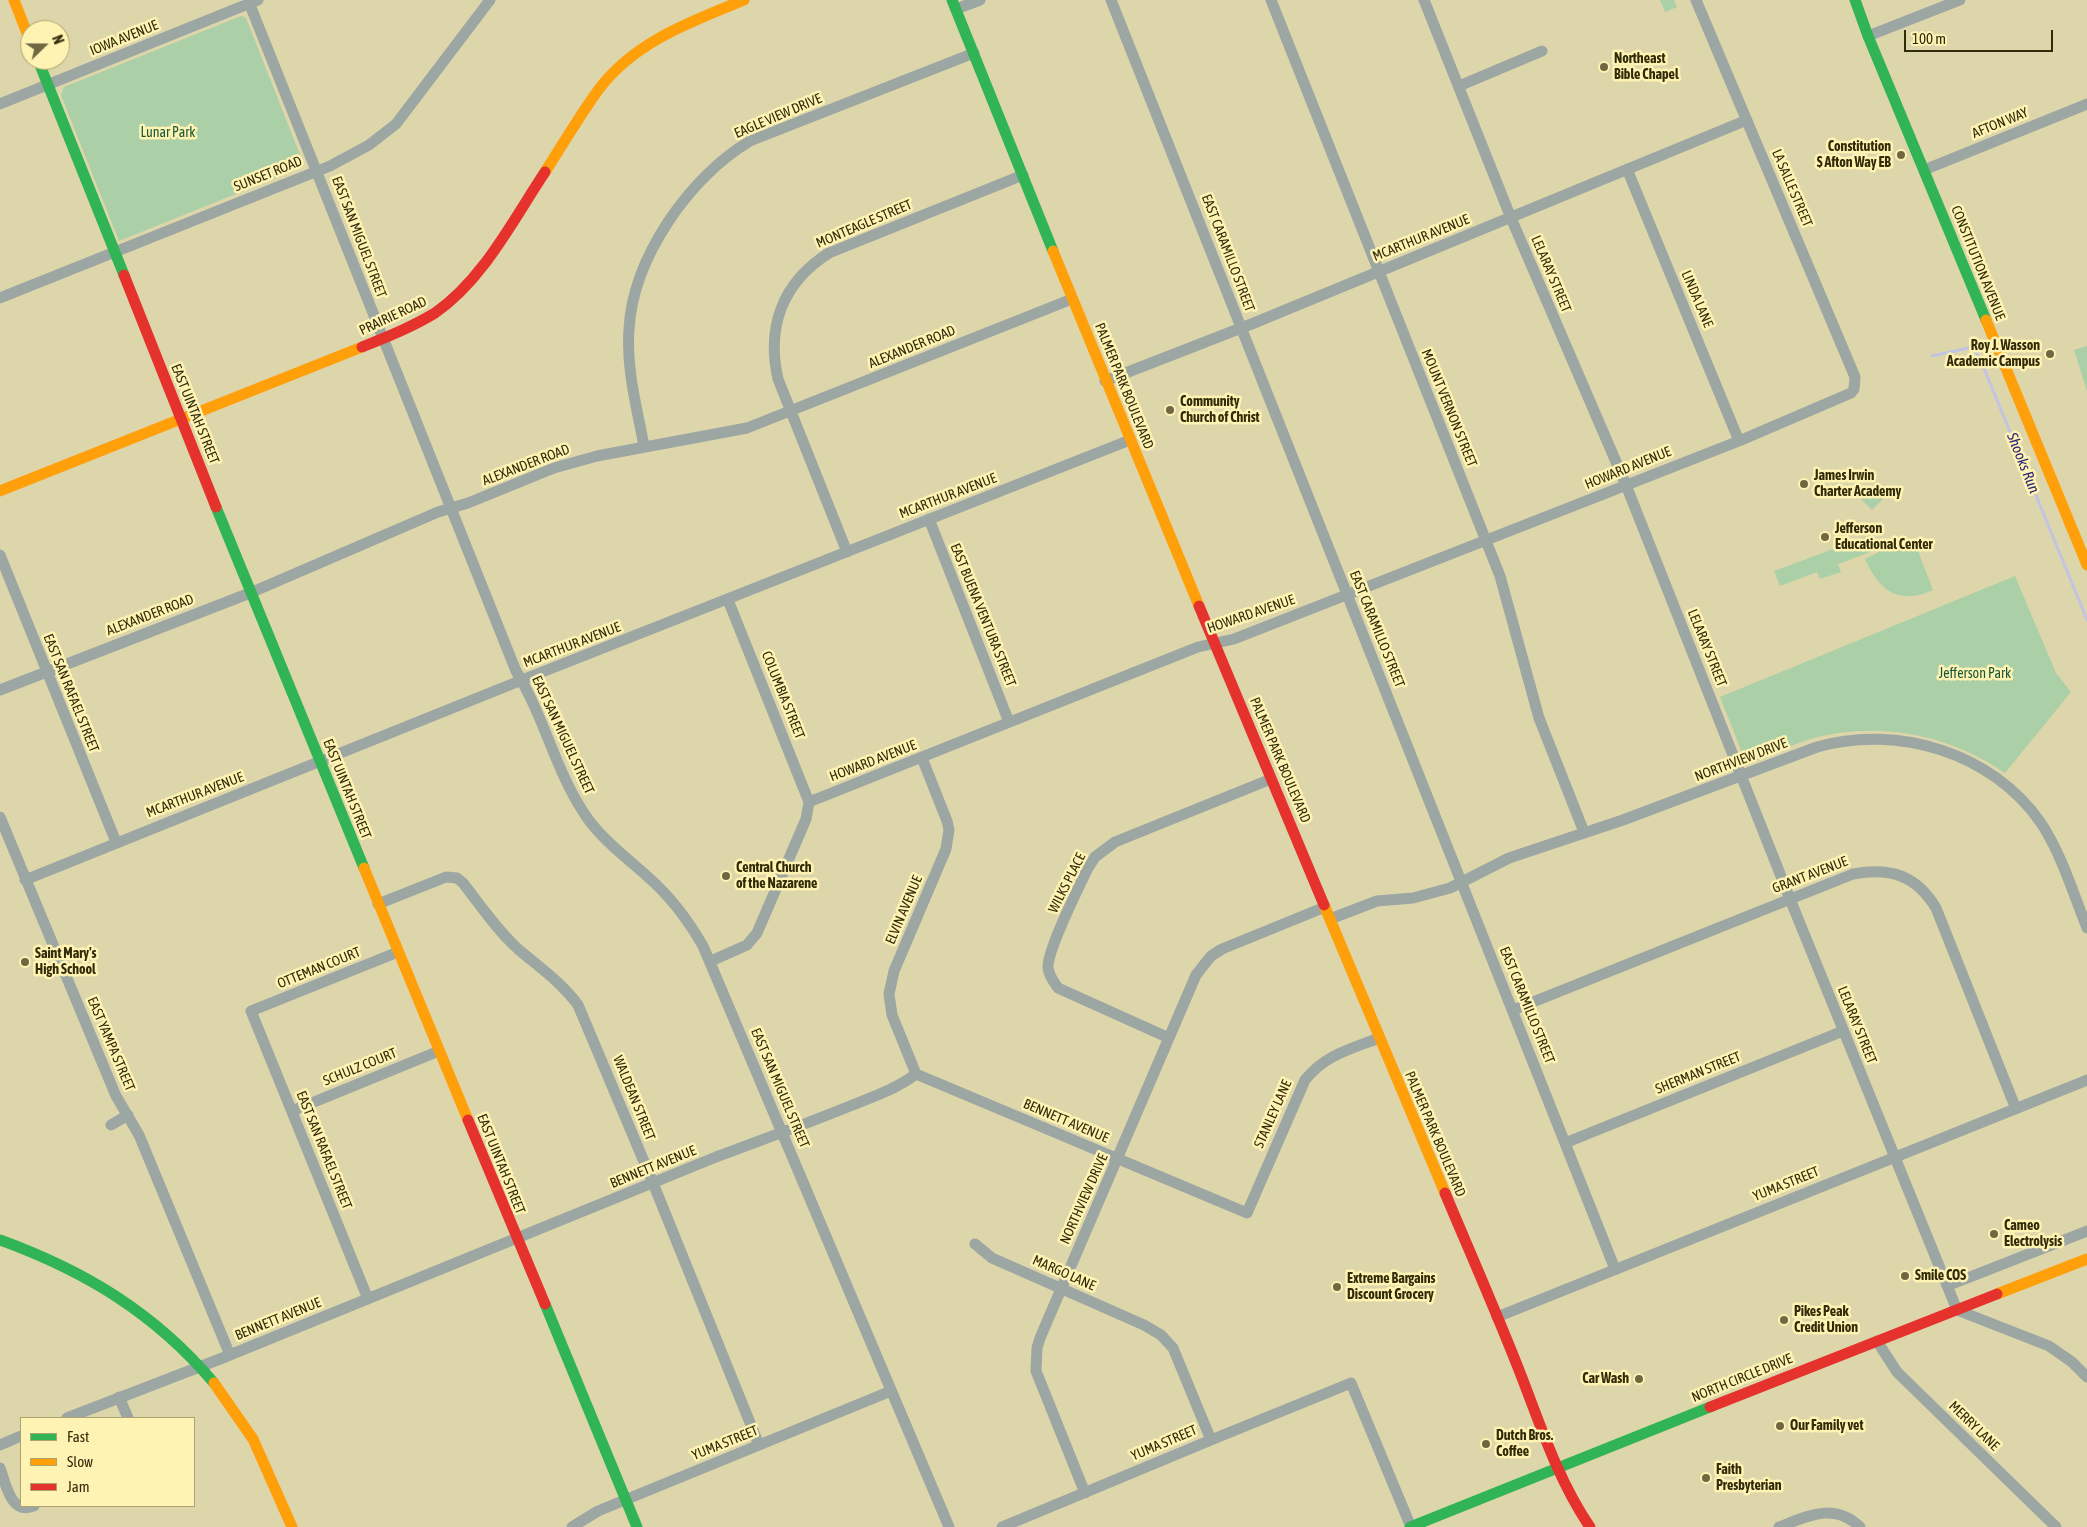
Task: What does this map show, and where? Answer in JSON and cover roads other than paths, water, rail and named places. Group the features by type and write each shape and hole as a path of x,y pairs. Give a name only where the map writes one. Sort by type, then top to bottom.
{"main road":[{"path":"14,0 22,20"},
{"name":"PRAIRIE ROAD","path":"0,491 383,339 414,325 443,308 456,298 478,274 600,88 622,64 662,34 744,0"},
{"name":"CONSTITUTION AVENUE","path":"1855,0 1868,36 2087,565"},
{"name":"PALMER PARK BOULEVARD","path":"954,5 1105,380 1558,1467 1576,1505 1590,1527"},
{"name":"EAST UINTAH STREET","path":"42,70 180,419 319,762 637,1527"},
{"path":"0,1240 57,1262 108,1290 144,1315 202,1366 233,1408 254,1441 292,1527"},
{"name":"NORTH CIRCLE DRIVE","path":"1410,1527 2087,1259"}],"street":[{"name":"SUNSET ROAD","path":"0,298 355,154 396,124 490,0"},
{"path":"954,5 980,0"},
{"name":"EAST CARAMILLO STREET","path":"1111,0 1616,1269"},
{"name":"MOUNT VERNON STREET","path":"1271,0 1500,576 1539,718 1584,832"},
{"name":"LELARAY STREET","path":"1424,0 1511,218 1626,485 1790,899 1957,1310"},
{"name":"LA SALLE STREET","path":"1696,0 1856,377 1854,389"},
{"path":"1868,36 1960,0"},
{"name":"EAST SAN MIGUEL STREET","path":"252,1 316,170 516,671 531,696 567,784 579,806 609,843 670,899 692,927 711,961 949,1527"},
{"name":"IOWA AVENUE","path":"0,104 252,1"},
{"path":"1459,86 1542,52"},
{"name":"EAGLE VIEW DRIVE","path":"644,446 630,369 629,330 631,308 645,264 657,242 696,185 724,159 750,141 974,53"},
{"name":"AFTON WAY","path":"1924,170 2087,104"},
{"name":"MCARTHUR AVENUE","path":"1105,380 1241,328 1747,120"},
{"name":"LINDA LANE","path":"1627,170 1739,441"},
{"name":"MONTEAGLE STREET","path":"847,552 778,379 773,343 779,313 792,286 802,274 815,262 841,247 1023,176"},
{"name":"ALEXANDER ROAD","path":"0,690 250,593 452,507 468,503 554,468 644,446 747,428 1072,299"},
{"name":"HOWARD AVENUE","path":"809,802 1198,647 1234,639 1739,441 1846,396 1854,389"},
{"name":"MCARTHUR AVENUE","path":"25,880 522,680 1130,440"},
{"name":"EAST BUENA VENTURA STREET","path":"929,520 1009,722"},
{"name":"EAST SAN RAFAEL STREET","path":"0,554 116,842"},
{"name":"COLUMBIA STREET","path":"728,600 809,802"},
{"name":"NORTHVIEW DRIVE","path":"1330,919 1377,902 1413,898 1450,888 1509,858 1742,776 1817,747 1868,738 1927,745 1969,761 2004,782 2030,808 2054,847 2087,928"},
{"name":"ELVIN AVENUE","path":"916,1074 892,1015 889,994 894,971 946,849 948,838 947,821 922,758"},
{"name":"WILKS PLACE","path":"1169,1038 1058,988 1053,982 1048,968 1054,944 1088,868 1095,857 1104,849 1136,833 1271,779"},
{"path":"711,961 747,946 757,933 806,819 809,802"},
{"name":"EAST YAMPA STREET","path":"0,817 116,1096 139,1135 230,1355"},
{"name":"GRANT AVENUE","path":"1513,1010 1853,874 1866,871 1894,873 1906,877 1919,885 1929,896 1936,908 2016,1109"},
{"name":"WALDEAN STREET","path":"378,904 446,877 457,878 500,930 564,988 578,1005 653,1183 759,1445"},
{"name":"NORTHVIEW DRIVE","path":"1085,1493 1040,1385 1036,1371 1037,1348 1061,1288 1196,975 1212,956 1235,943 1325,906"},
{"name":"OTTEMAN COURT","path":"252,1011 398,952"},
{"name":"EAST SAN RAFAEL STREET","path":"252,1011 368,1299"},
{"name":"SHERMAN STREET","path":"1565,1143 1843,1031"},
{"name":"STANLEY LANE","path":"1247,1213 1305,1080 1320,1064 1331,1057 1379,1038"},
{"name":"SCHULZ COURT","path":"292,1111 438,1051"},
{"name":"BENNETT AVENUE","path":"69,1417 230,1355 653,1183 901,1085 916,1074 1247,1213"},
{"name":"YUMA STREET","path":"1496,1317 2087,1080"},
{"path":"110,1125 128,1115"},
{"path":"1947,1286 2087,1231"},
{"name":"MARGO LANE","path":"975,1244 992,1258 1144,1325"},
{"path":"1957,1310 2049,1346 2072,1362 2087,1377"},
{"name":"YUMA STREET","path":"1002,1527 1211,1440 1173,1348 1161,1335 1144,1325"},
{"name":"MERRY LANE","path":"1876,1341 1887,1360 1897,1372 2056,1527"},
{"path":"1211,1440 1351,1383 1410,1527"},
{"name":"YUMA STREET","path":"572,1527 593,1514 626,1500 891,1392"},
{"path":"119,1397 128,1417"},
{"path":"0,1445 20,1436"},
{"path":"0,1468 16,1506 28,1507"},
{"path":"1779,1527 1806,1516 1828,1513 1847,1517 1860,1527"}],"waterway":[{"name":"Shooks Run","path":"1932,356 1973,347 1981,361 2087,620"}],"place":[{"name":"Northeast Bible Chapel","path":"1604,67"},
{"name":"Constitution $ Afton Way EB","path":"1901,155"},
{"name":"Roy J. Wasson Academic Campus","path":"2050,354"},
{"name":"Community Church of Christ","path":"1170,410"},
{"name":"James Irwin Charter Academy","path":"1804,484"},
{"name":"Jefferson Educational Center","path":"1825,537"},
{"name":"Central Church of the Nazarene","path":"726,876"},
{"name":"Saint Mary's High School","path":"25,962"},
{"name":"Cameo Electrolysis","path":"1994,1234"},
{"name":"Smile COS","path":"1905,1276"},
{"name":"Extreme Bargains Discount Grocery","path":"1337,1287"},
{"name":"Pikes Peak Credit Union","path":"1784,1320"},
{"name":"Car Wash","path":"1639,1379"},
{"name":"Our Family vet","path":"1780,1426"},
{"name":"Dutch Bros. Coffee","path":"1486,1444"},
{"name":"Faith Presbyterian","path":"1706,1478"}],"park label":[{"name":"Lunar Park","path":"168,133"},
{"name":"Jefferson Park","path":"1975,674"}]}
